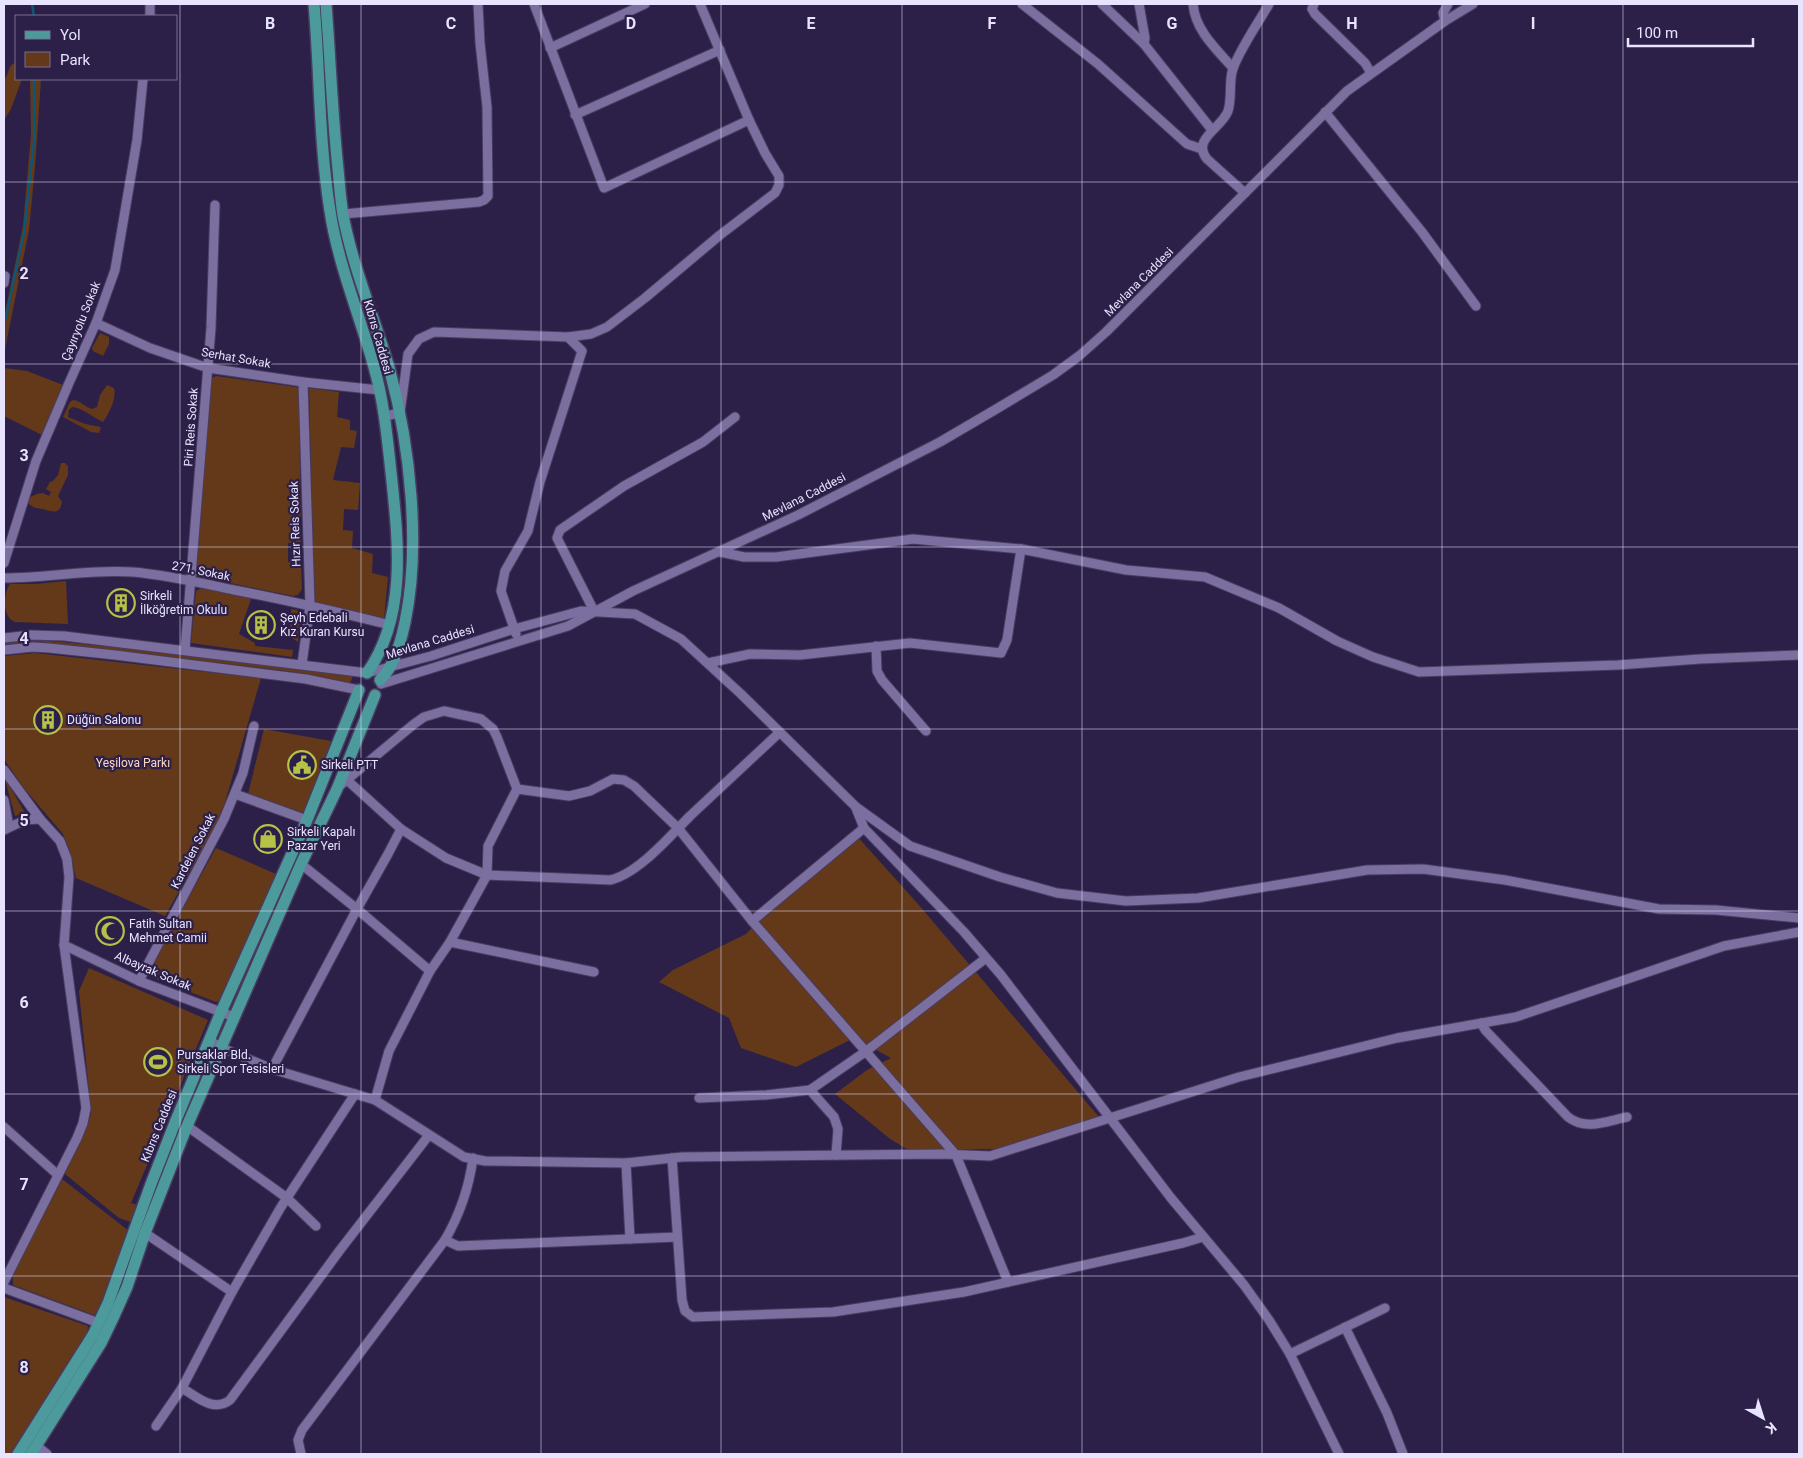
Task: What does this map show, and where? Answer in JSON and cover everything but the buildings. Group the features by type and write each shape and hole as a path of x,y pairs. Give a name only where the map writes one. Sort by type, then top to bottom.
{"main road":[{"name":"Kıbrıs Caddesi","path":"314,4 319,89 330,211 342,259 375,370 385,416 398,556 390,625 376,661 367,673"},
{"path":"34,1450 109,1327 127,1287 145,1233 186,1126 222,1048 301,864 337,788 375,695 379,690 380,682 390,667 401,640 408,605 413,550 408,475 400,413 390,371 350,244 343,214 333,122 326,4"},
{"path":"375,695 368,696 359,690 359,680 367,673 373,674 380,682"},
{"name":"Kıbrıs Caddesi","path":"18,1454 99,1323 118,1280 151,1184 173,1128 307,820 359,690"}],"street":[{"path":"343,214 479,202 488,196 487,107 478,4"},
{"path":"534,4 604,188 749,120"},
{"path":"550,48 645,4"},
{"path":"385,416 400,413 408,354 419,339 434,332 568,338 591,334 607,326 645,298 720,235 775,193 779,185 779,176 749,120 700,4"},
{"path":"1022,4 1098,64 1187,144 1202,149"},
{"path":"1102,4 1144,44 1212,130"},
{"path":"1140,4 1145,38 1144,44"},
{"path":"1193,4 1195,19 1202,31 1233,68"},
{"path":"1245,193 1207,159 1202,149 1203,141 1228,111 1233,68 1269,4"},
{"path":"1314,4 1312,9 1315,14 1365,63 1371,73"},
{"path":"1444,21 1443,13 1448,4"},
{"name":"Mevlana Caddesi","path":"4,638 46,634 367,673 430,656 514,629 581,611 594,611 669,574 798,515 940,442 1053,375 1106,332 1347,91 1444,21 1473,4"},
{"path":"575,115 720,50"},
{"name":"Çayıryolu Sokak","path":"4,563 36,461 96,323 115,270 136,140 143,80"},
{"path":"1325,112 1422,232 1476,306"},
{"name":"Piri Reis Sokak","path":"185,650 208,368 215,205"},
{"name":"Serhat Sokak","path":"96,323 150,348 208,368 304,382 379,390"},
{"path":"519,640 501,591 505,571 528,531 540,482 582,351 568,338"},
{"name":"Hızır Reis Sokak","path":"302,664 310,605 304,382"},
{"path":"594,611 557,538 560,530 624,486 703,442 735,417"},
{"path":"720,552 744,556 776,557 914,538 1021,549 1126,570 1205,577 1279,608 1337,641 1373,658 1419,672 1618,665 1799,655"},
{"path":"708,663 750,654 800,654 910,643 1001,654 1007,640 1021,549"},
{"name":"271. Sokak","path":"4,578 113,571 149,574 310,605 390,625"},
{"path":"380,682 568,626 594,611 634,614 681,639 780,732 856,808 910,846 1000,877 1057,893 1126,901 1198,898 1367,870 1423,869 1505,880 1659,910 1716,910 1799,918"},
{"path":"876,646 877,671 882,680 926,731"},
{"path":"4,650 33,647 114,655 306,679 359,690"},
{"path":"337,788 414,724 424,717 444,711 481,719 493,730 516,789 488,846 487,875 450,942 430,972 388,1051 375,1100"},
{"name":"Kardelen Sokak","path":"138,981 211,846 235,794 243,773 254,726"},
{"path":"347,780 401,828 446,858 487,875 616,879 629,872 672,835 780,732"},
{"path":"4,770 40,819 60,841 69,868 64,945 86,1108 83,1123 4,1282"},
{"path":"516,789 569,796 583,794 613,779 624,780 634,786 678,828 752,921 956,1155 1008,1282"},
{"path":"235,794 307,820"},
{"path":"4,800 7,828 25,820 40,819"},
{"path":"856,808 864,828 1002,975 1171,1198 1244,1285 1290,1354 1339,1454"},
{"path":"272,1069 401,828"},
{"path":"752,921 864,828"},
{"path":"301,864 430,972"},
{"path":"210,1040 222,1048 272,1069 375,1100 464,1157 485,1161 626,1163 672,1158 836,1155 990,1156 1238,1077 1397,1038 1516,1017 1724,946 1799,932"},
{"path":"450,942 594,972"},
{"name":"Albayrak Sokak","path":"64,945 138,981 234,1017"},
{"path":"699,1098 766,1095 810,1090 865,1052 986,958"},
{"path":"1481,1023 1493,1039 1575,1122 1588,1125 1627,1117"},
{"path":"810,1090 834,1117 838,1129 836,1155"},
{"path":"156,1426 182,1388 232,1292 287,1198 355,1094"},
{"path":"186,1126 287,1198 316,1226"},
{"path":"4,1127 58,1175"},
{"path":"182,1388 212,1405 223,1405 230,1400 335,1257 429,1135"},
{"path":"300,1454 298,1440 302,1430 445,1240 463,1203 471,1174 473,1158"},
{"path":"672,1158 682,1300 685,1311 693,1317 833,1312 964,1292 1203,1237"},
{"path":"626,1163 630,1239"},
{"path":"145,1233 232,1292"},
{"path":"445,1240 458,1246 678,1237"},
{"path":"4,1288 99,1323"},
{"path":"1290,1354 1385,1308"},
{"path":"1345,1327 1387,1413 1403,1454"},
{"path":"34,1450 47,1454"}],"green space":[{"path":"15,63 15,80 22,80 11,109 4,120 4,82 11,65"},
{"path":"30,80 41,80 29,230 4,354 4,318 23,226 31,134"},
{"path":"100,333 109,337 109,344 103,356 93,351 92,348"},
{"path":"4,368 27,371 63,385 42,435 4,416"},
{"path":"216,376 297,387 299,390 301,542 288,543 288,562 301,562 302,589 298,595 293,596 196,576 210,383 212,378"},
{"path":"107,385 114,388 115,392 110,410 103,422 79,409 72,407 69,410 68,417 85,424 101,427 99,433 91,432 63,417 70,402 73,400 92,409 97,407 100,395"},
{"path":"309,388 339,392 337,417 350,420 350,430 357,431 354,448 341,447 333,480 360,483 358,510 344,509 343,530 353,531 352,548 373,554 372,573 388,577 384,619 314,603"},
{"path":"61,463 65,463 68,466 68,475 58,496 62,502 59,509 52,512 36,508 27,502 28,498 37,494 43,493 49,496 51,492 46,489 50,482 58,475"},
{"path":"66,581 68,624 15,622 8,615 5,599 10,584"},
{"path":"202,588 251,599 239,634 255,643 255,646 293,650 292,657 191,643 196,591"},
{"path":"291,609 297,610 301,615 298,642 290,635"},
{"path":"39,640 106,646 353,676 350,683 280,670 76,646 42,643 4,645 4,643"},
{"name":"Yeşilova Parkı","path":"35,653 261,678 224,806 212,833 165,916 76,878 63,834 23,787 4,759 4,656"},
{"path":"264,729 331,741 304,813 248,794"},
{"path":"4,776 25,813 15,816"},
{"path":"856,835 918,904 1099,1117 995,1149 908,1150 889,1138 835,1094 867,1070 891,1058 854,1038 796,1067 741,1048 729,1018 659,982 673,970 746,934 793,885"},
{"path":"216,848 276,874 220,1001 216,1002 146,975"},
{"path":"89,968 208,1020 131,1203 138,1205 131,1222 119,1218 65,1174 90,1117 91,1110 79,991"},
{"path":"62,1179 129,1231 100,1310 94,1315 13,1285 13,1275"},
{"path":"4,1297 88,1326 87,1334 12,1454 4,1454"}],"waterway":[{"path":"32,4 34,15"},
{"path":"4,326 24,232 34,141 34,80"}],"place":[{"name":"Sirkeli İlköğretim Okulu","path":"121,603"},
{"name":"Şeyh Edebali Kız Kuran Kursu","path":"261,625"},
{"name":"Düğün Salonu","path":"48,720"},
{"name":"Sirkeli PTT","path":"302,765"},
{"name":"Sirkeli Kapalı Pazar Yeri","path":"268,839"},
{"name":"Fatih Sultan Mehmet Camii","path":"110,931"},
{"name":"Pursaklar Bld. Sirkeli Spor Tesisleri","path":"158,1062"}]}
